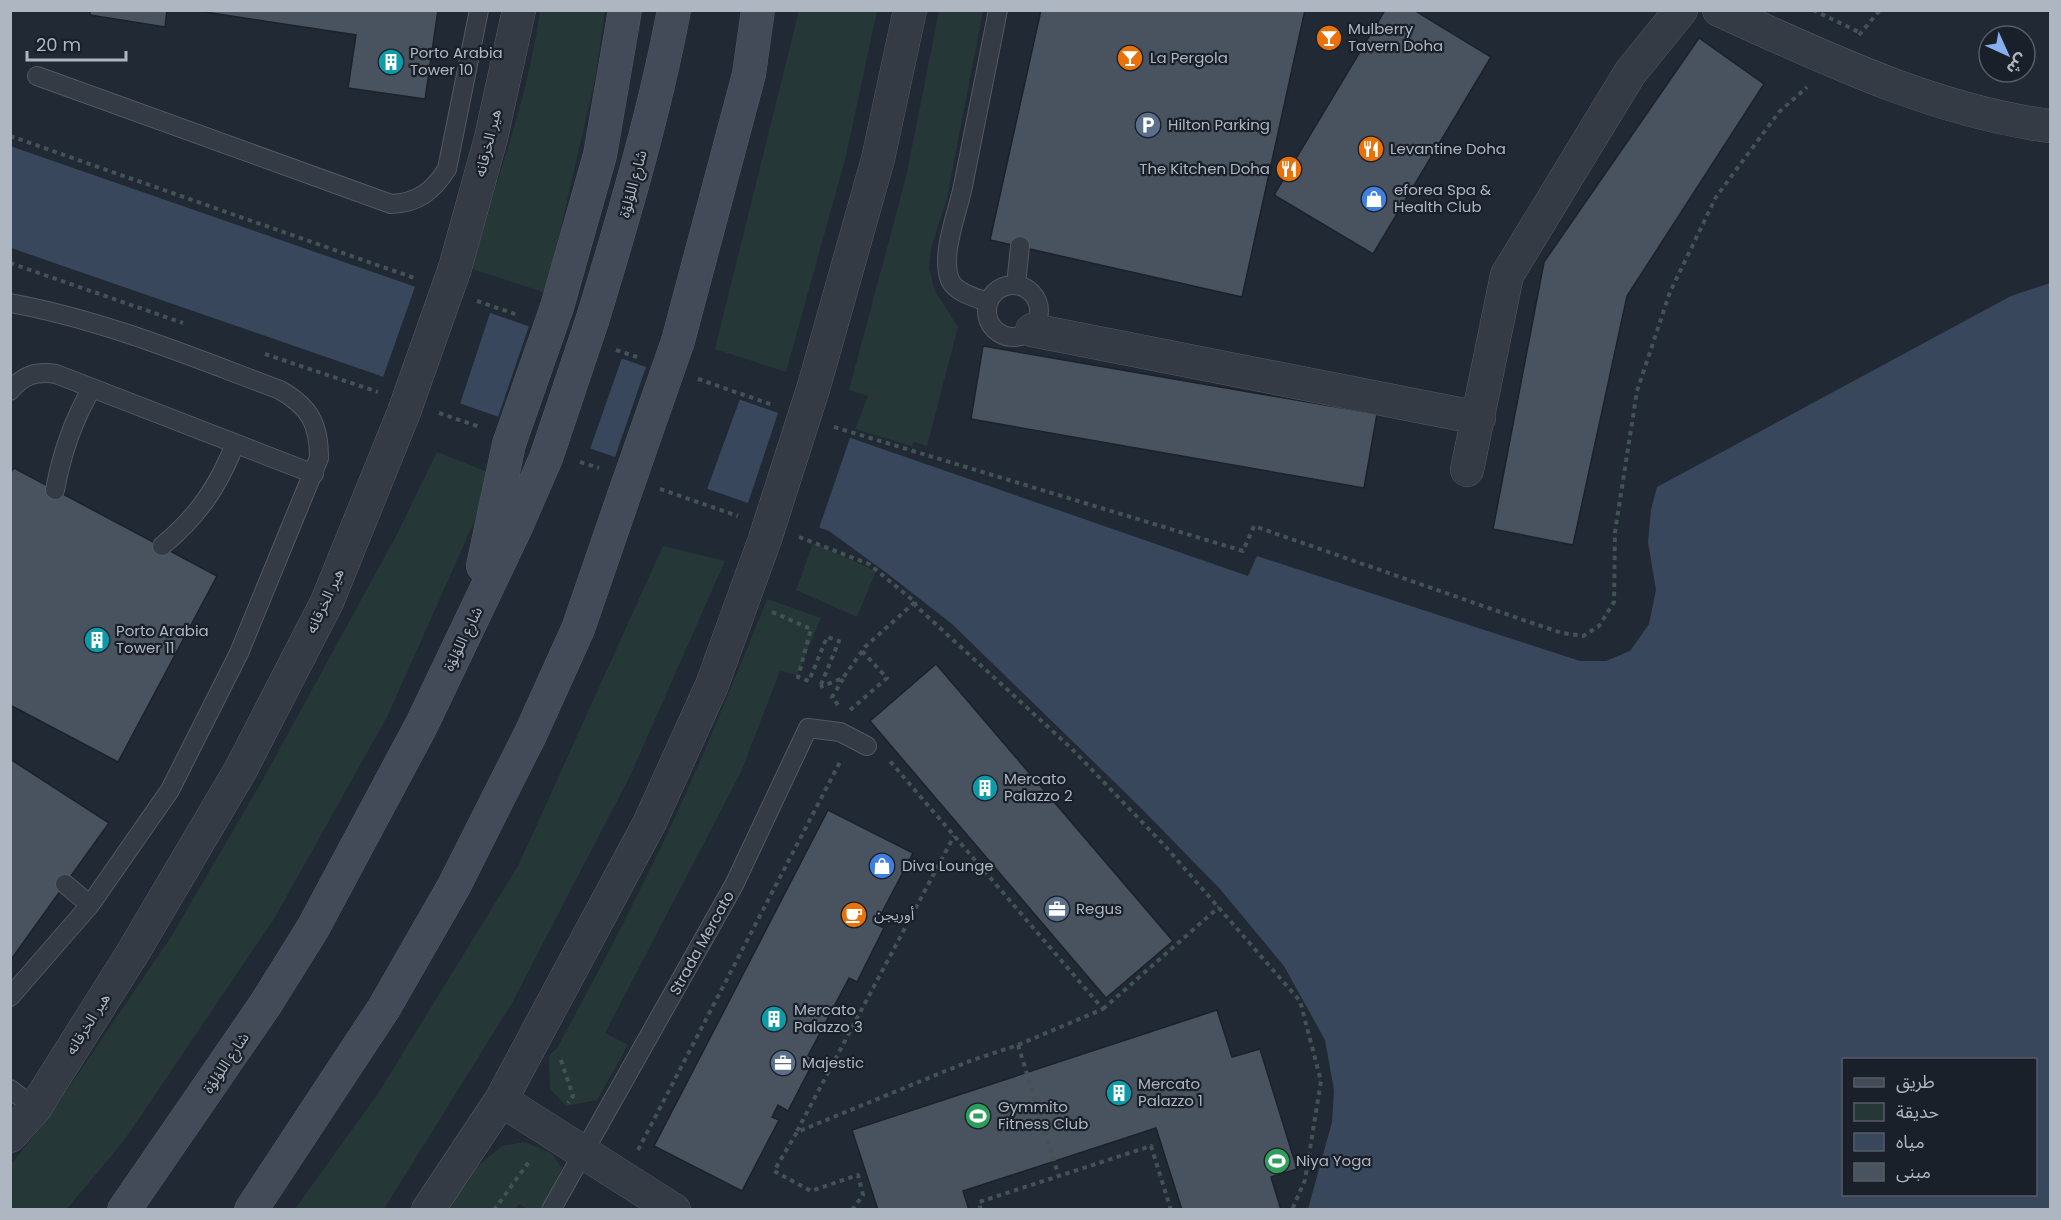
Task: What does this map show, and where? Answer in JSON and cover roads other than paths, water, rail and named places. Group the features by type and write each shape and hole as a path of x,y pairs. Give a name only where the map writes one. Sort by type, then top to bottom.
{"main road":[{"path":"473,618 509,444 557,306 600,155 626,10"},
{"name":"شارع اللؤلؤة","path":"124,1209 247,1032 313,928 422,724 531,494 546,458 593,318 634,183 666,54 674,10"},
{"path":"251,1209 384,1008 454,886 531,733 578,629 678,341 749,74 758,10"},
{"path":"749,74 776,10"}],"street":[{"name":"هير الخرقانه","path":"10,1136 23,1098 132,954 241,769 327,602 404,412 455,268 491,138 519,10"},
{"path":"428,1209 501,1100 650,822 712,685 765,539 814,386 878,159 910,10"},
{"path":"1467,471 1507,275 1630,73 1681,10"},
{"path":"1719,10 1834,61 1895,85 1957,105 2010,119 2050,126"},
{"path":"1032,330 1479,418"},
{"path":"501,1100 674,1209"}],"lane":[{"path":"37,76 392,204 408,203 428,193 440,181 447,169 479,10"},
{"path":"988,302 963,293 950,281 947,262 950,237 961,197 998,10"},
{"path":"1016,285 1020,246"},
{"path":"1016,285 1031,292 1039,306 1040,315 1032,330 1017,338 999,334 988,321 988,302 999,289 1016,285"},
{"path":"10,303 99,324 280,390 295,398 307,410 315,425 319,441 319,458 314,474 239,653 170,790 90,905 10,997"},
{"path":"10,391 26,376 46,372 56,374 314,474"},
{"path":"55,490 60,462 68,437 78,411 93,388"},
{"path":"162,546 181,531 211,494 225,470 235,444"},
{"name":"Strada Mercato","path":"551,1209 734,885 808,728 840,732 867,745"},
{"path":"65,884 90,905"}],"water":[{"path":"10,146 1248,576 1257,556 1580,661 1606,661 1630,651 1649,624 1656,590 1648,542 1651,510 1657,487 2011,296 2050,283 2050,1209 1308,1209 1332,1122 1334,1090 1325,1040 1284,966 1220,889 1139,806 952,624 829,531 11,248"}],"place":[{"name":"Mulberry Tavern Doha","path":"1329,38"},
{"name":"La Pergola","path":"1130,58"},
{"name":"Porto Arabia Tower 10","path":"391,62"},
{"name":"Hilton Parking","path":"1148,125"},
{"name":"Levantine Doha","path":"1371,149"},
{"name":"The Kitchen Doha","path":"1289,169"},
{"name":"eforea Spa & Health Club","path":"1374,199"},
{"name":"Porto Arabia Tower 11","path":"97,640"},
{"name":"Mercato Palazzo 2","path":"985,788"},
{"name":"Diva Lounge","path":"882,866"},
{"name":"Regus","path":"1057,909"},
{"name":"أوريجن","path":"854,915"},
{"name":"Mercato Palazzo 3","path":"774,1019"},
{"name":"Majestic","path":"783,1063"},
{"name":"Mercato Palazzo 1","path":"1119,1093"},
{"name":"Gymmito Fitness Club","path":"978,1116"},
{"name":"Niya Yoga","path":"1277,1161"}]}
